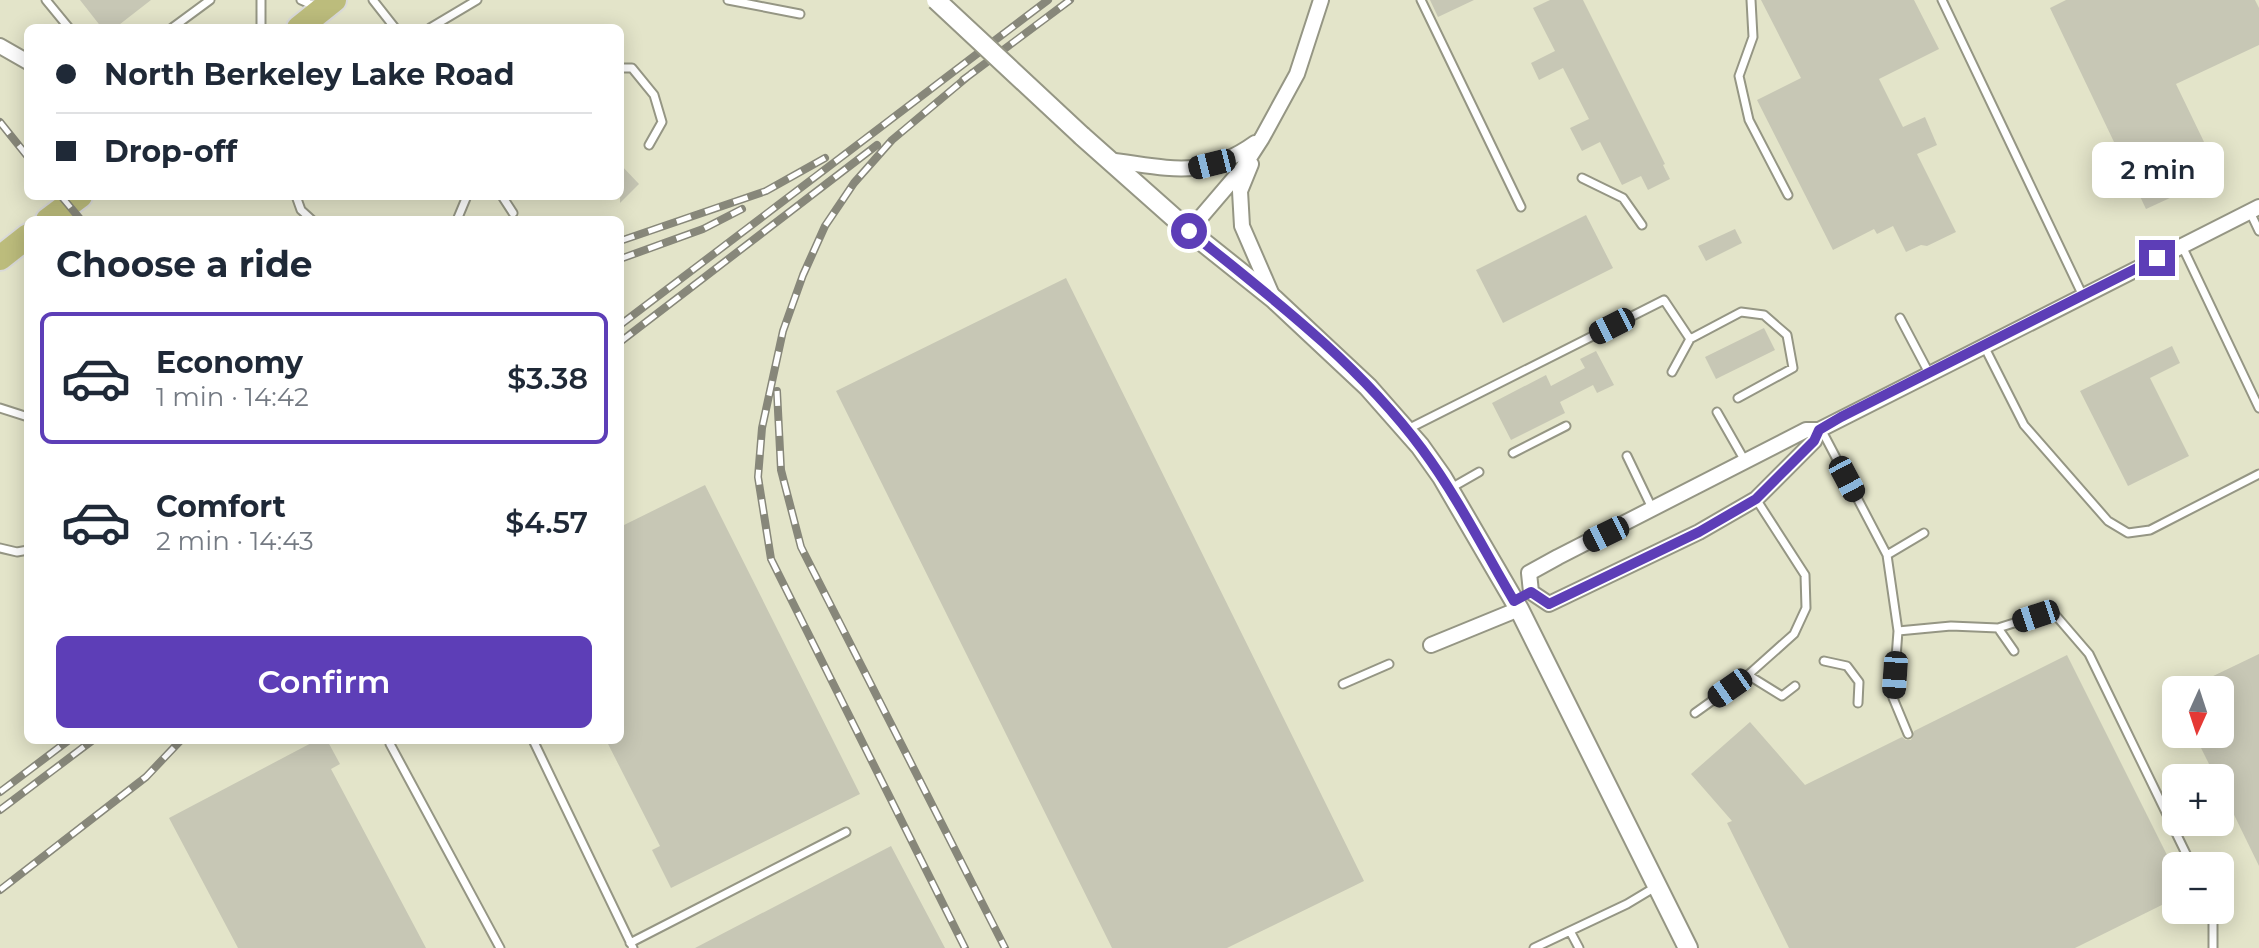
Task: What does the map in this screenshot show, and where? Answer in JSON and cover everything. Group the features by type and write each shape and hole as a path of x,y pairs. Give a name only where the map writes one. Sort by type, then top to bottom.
{"main road":[{"path":"302,24 319,3"},
{"path":"53,216 75,200"},
{"path":"0,258 24,239"}],"street":[{"path":"936,0 1106,160 1274,299 1368,387 1406,430 1449,489 1521,601 1688,948"},
{"path":"1189,231 1242,169 1262,138 1297,74 1321,0"},
{"path":"0,46 24,60"},
{"path":"1106,160 1192,170 1232,159 1262,138"},
{"path":"1262,138 1240,191 1242,226 1274,299"},
{"path":"1521,601 1529,573 1806,430 1820,430 2254,210"},
{"path":"1431,645 1521,601 1549,604 1699,532 1756,499 1814,441 1820,430"}],"lane":[{"path":"46,0 66,24"},
{"path":"177,24 210,0"},
{"path":"261,0 261,24"},
{"path":"373,0 392,24"},
{"path":"437,24 477,0"},
{"path":"728,0 800,14"},
{"path":"1421,0 1521,207"},
{"path":"1751,0 1753,37 1739,76 1749,120 1788,195"},
{"path":"1942,0 2083,296"},
{"path":"624,68 632,68 654,95 662,122 649,145"},
{"path":"1582,178 1623,198 1642,225"},
{"path":"505,200 513,213"},
{"path":"2254,210 2259,231"},
{"path":"2182,246 2259,408"},
{"path":"1406,430 1664,300 1690,339"},
{"path":"1672,372 1690,339 1741,312 1764,315 1787,335 1793,368 1738,398"},
{"path":"1900,318 1929,373"},
{"path":"1984,346 2024,425 2108,521 2128,533 2150,530 2259,474"},
{"path":"0,408 24,416"},
{"path":"1717,412 1745,461"},
{"path":"1513,453 1566,426"},
{"path":"1820,430 1887,555 1898,631 1893,698 1908,734"},
{"path":"1627,456 1653,510"},
{"path":"1449,489 1479,472"},
{"path":"1695,713 1748,675 1794,634 1806,608 1805,575 1756,499"},
{"path":"1887,555 1924,533"},
{"path":"0,548 24,551"},
{"path":"1898,631 1951,626 1998,628 2052,611 2089,654 2185,852"},
{"path":"1998,628 2014,651"},
{"path":"1824,661 1847,666 1859,682 1858,703"},
{"path":"1343,684 1389,664"},
{"path":"1748,675 1782,696 1795,686"},
{"path":"390,744 500,948"},
{"path":"535,744 632,946 846,832"},
{"path":"1534,948 1657,886"},
{"path":"2213,924 2213,948"},
{"path":"1570,931 1579,948"}],"shaded area":[{"path":"0,0 2259,0 2259,948 0,948"}],"building":[{"path":"80,0 151,0 120,24 99,24"},
{"path":"1430,0 1474,0 1438,17"},
{"path":"1550,0 1583,0 1670,179 1648,190 1641,176 1622,185 1600,142 1582,151 1570,128 1589,119 1563,68 1539,80 1531,63 1555,51 1533,8"},
{"path":"1761,0 1914,0 1939,49 1879,79 1903,127 1925,117 1937,145 1917,154 1956,232 1906,252 1893,226 1877,234 1874,229 1833,250 1757,100 1801,78"},
{"path":"2066,0 2255,0 2259,8 2259,45 2176,84 2220,175 2146,209 2050,8"},
{"path":"624,168 639,184 624,199"},
{"path":"1586,215 1613,268 1503,323 1476,270"},
{"path":"1735,229 1742,243 1706,261 1698,246"},
{"path":"1066,278 1364,881 1227,948 1112,948 836,391"},
{"path":"1764,328 1775,350 1716,379 1705,357"},
{"path":"2172,346 2180,363 2150,378 2189,456 2128,486 2080,391"},
{"path":"1596,351 1614,385 1597,393 1593,385 1560,402 1565,413 1511,440 1492,403 1546,375 1551,386 1585,368 1580,359"},
{"path":"705,485 860,794 671,888 652,850 660,846 608,744 624,744 624,525"},
{"path":"2259,654 2259,866 2234,815 2234,764 2209,764 2201,748 2234,748 2234,676 2213,676"},
{"path":"2067,655 2166,852 2162,852 2162,905 2075,948 1789,948 1727,823 1732,821 1691,774 1750,722 1805,785 1902,737 1911,740 1914,731"},
{"path":"309,744 329,744 340,764 331,769 426,948 238,948 169,818"},
{"path":"891,846 945,948 695,948"}],"railway":[{"path":"624,322 1048,0"},
{"path":"963,80 1070,0"},
{"path":"965,948 771,559 758,477 762,428 783,331 825,226 854,183 892,140 972,73"},
{"path":"0,122 24,152"},
{"path":"624,339 877,145"},
{"path":"624,240 766,191 825,158"},
{"path":"64,200 78,216"},
{"path":"624,258 703,229 742,209"},
{"path":"777,391 781,470 801,547 1005,948"},
{"path":"0,792 64,744"},
{"path":"0,810 88,744"},
{"path":"0,890 146,777 177,744"}],"route":[{"path":"1189,231 1274,299 1368,387 1420,446 1442,477 1514,601 1531,592 1549,604 1699,532 1756,499 1814,441 1819,430 1841,417 2157,258"}]}
